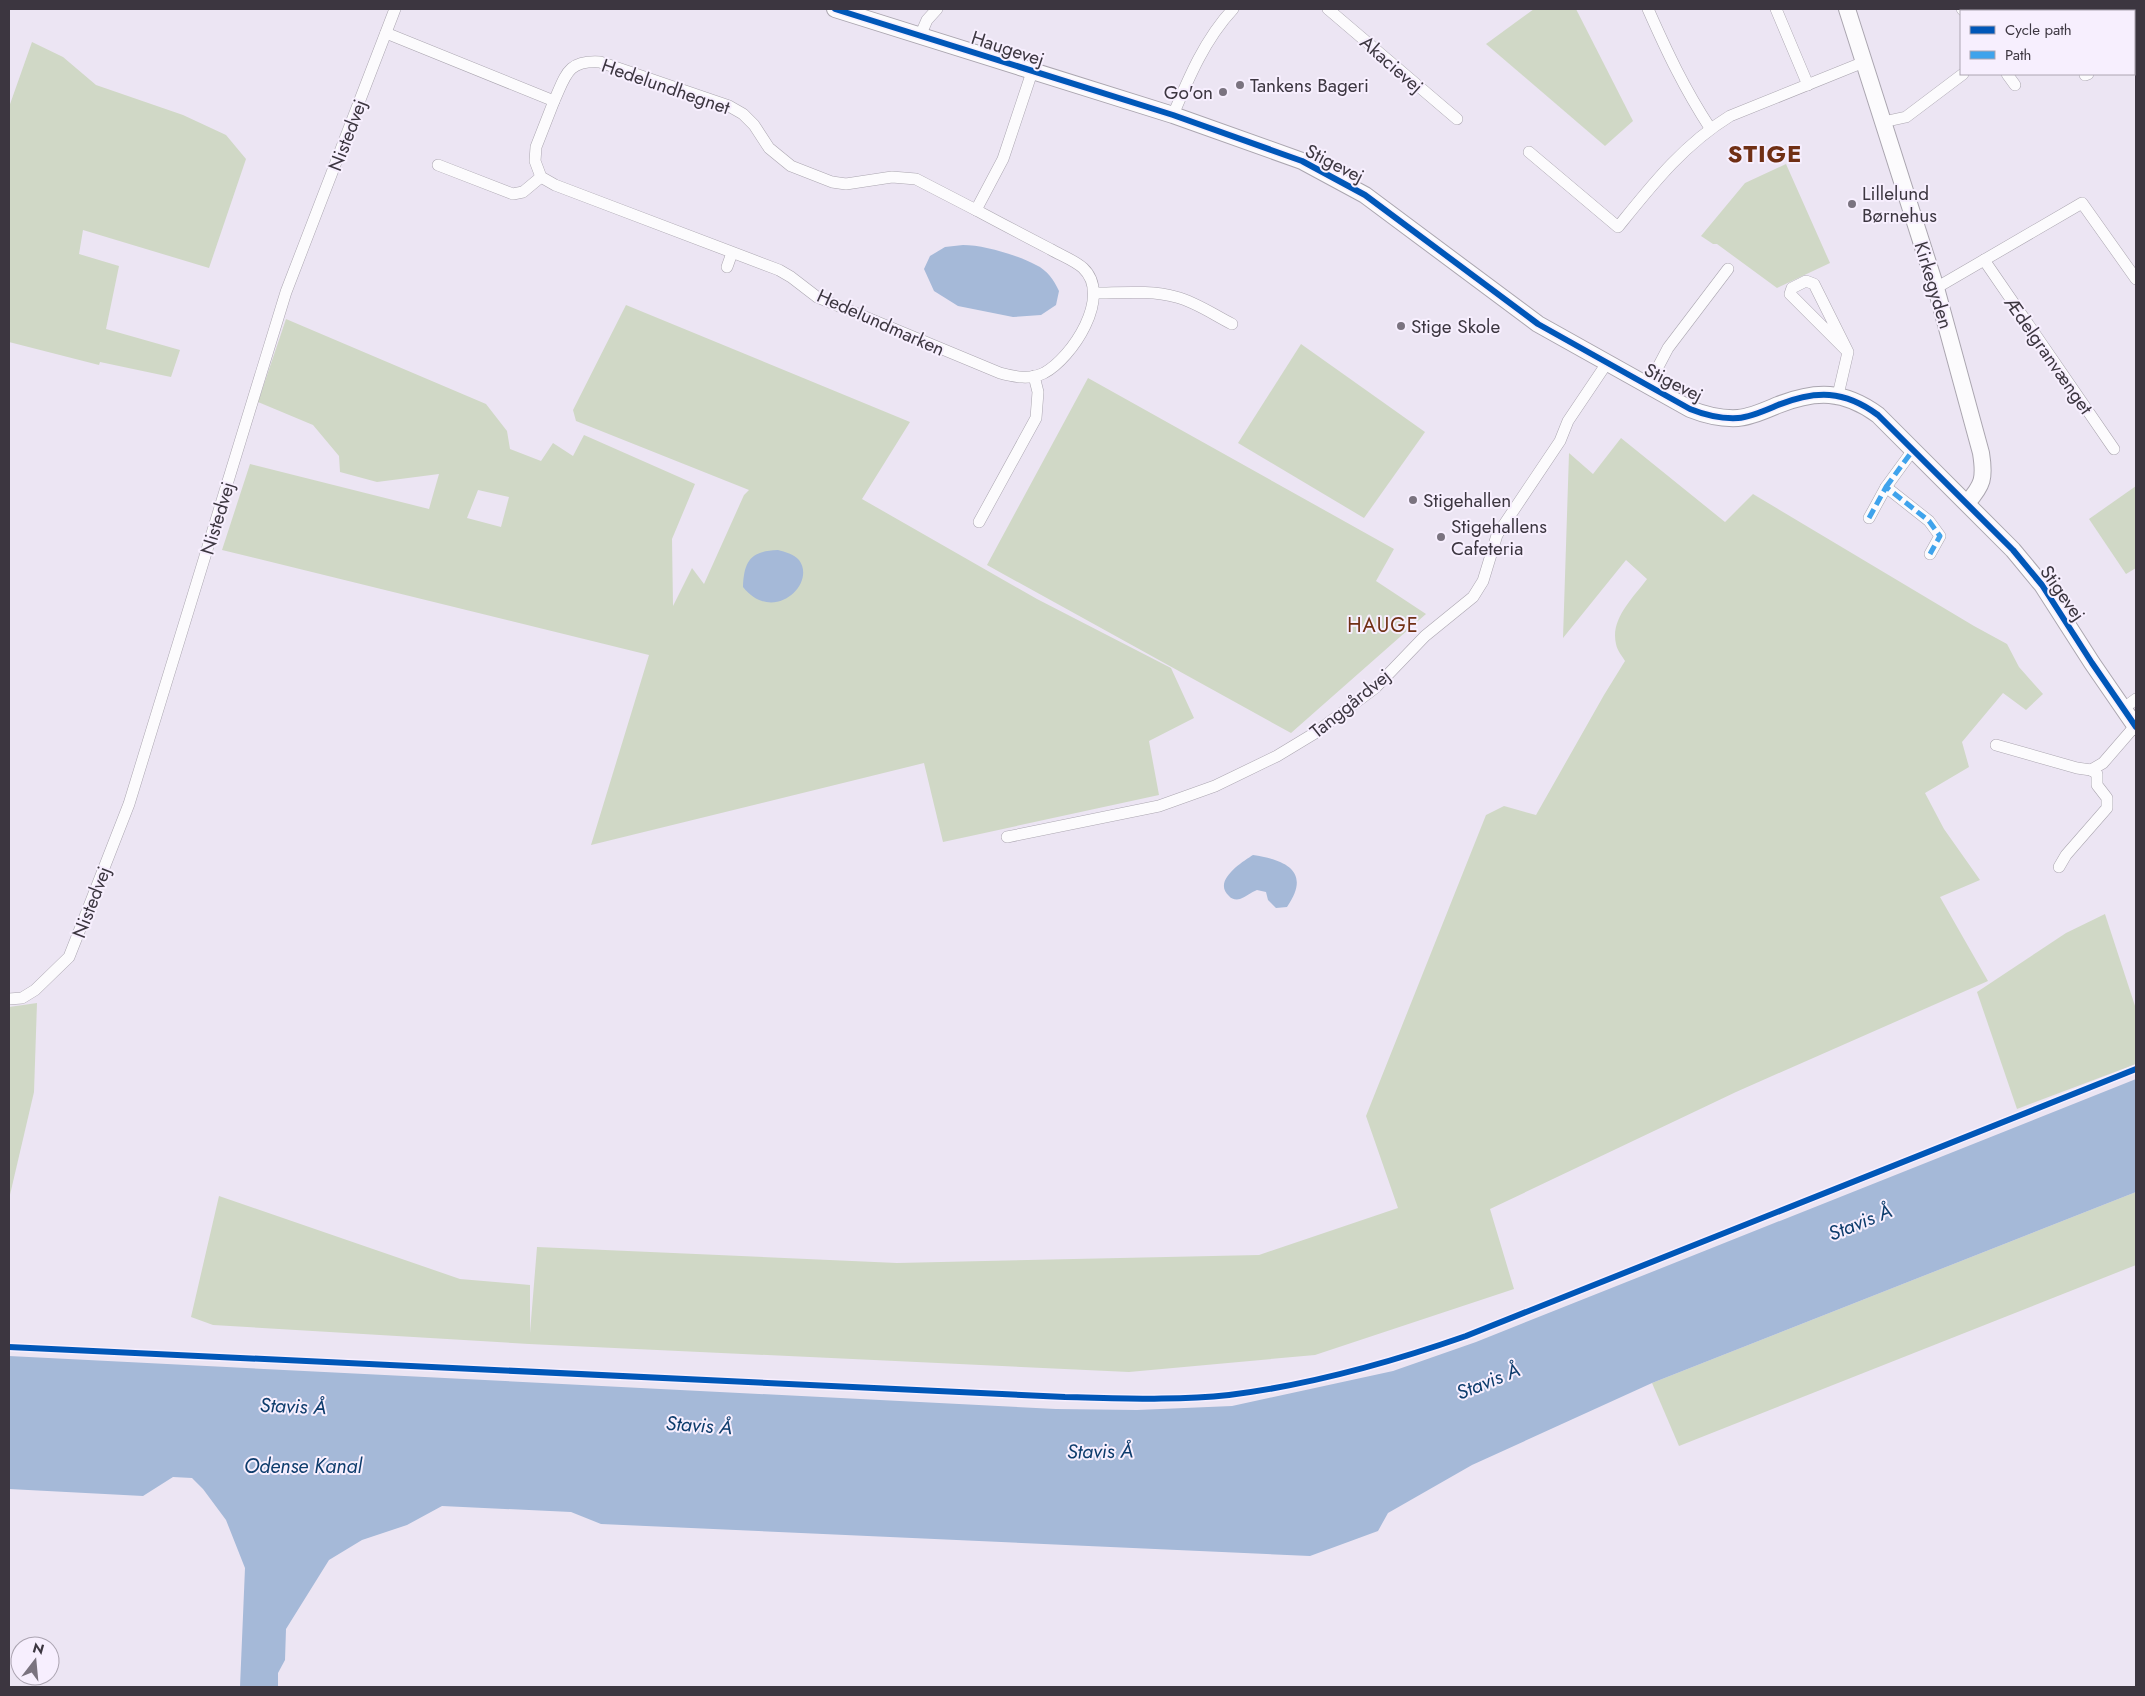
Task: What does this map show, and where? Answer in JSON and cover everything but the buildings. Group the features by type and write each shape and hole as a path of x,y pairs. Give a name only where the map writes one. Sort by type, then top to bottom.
{"street":[{"name":"Nistedvej","path":"9,1000 22,998 35,990 70,957 129,804 286,292 395,9"},
{"name":"Haugevej","path":"835,9 1173,115"},
{"path":"920,36 927,20 937,9"},
{"path":"1173,115 1194,66 1222,21 1233,9"},
{"name":"Akacievej","path":"1328,9 1457,119"},
{"path":"1648,9 1688,95 1710,128"},
{"path":"1776,9 1808,85"},
{"name":"Kirkegyden","path":"1847,9 1936,288 1981,453 1984,472 1980,489 1967,503"},
{"path":"386,33 554,101 536,147 535,161 541,178 523,192 513,194 438,165"},
{"name":"Hedelundhegnet","path":"554,101 570,68 584,61 600,62 729,106 743,114 754,125 769,148 791,166 832,182 846,184 892,177 916,180 1083,268 1092,282 1094,293"},
{"path":"1529,152 1618,227 1663,171 1710,128 1730,116 1864,62"},
{"path":"976,210 1002,159 1032,72"},
{"path":"1883,122 1906,117 1962,75"},
{"path":"2008,75 2015,85"},
{"name":"Stigevej","path":"1173,115 1302,161 1355,189 1538,324 1690,409 1722,418 1739,418 1809,396 1838,395 1866,406 1878,415 2013,550 2042,585 2092,663 2130,703 2136,726"},
{"name":"Hedelundmarken","path":"541,178 785,273 817,297 986,368 1017,378 1039,375"},
{"path":"1936,288 2082,203 2136,279"},
{"path":"727,266 732,253"},
{"name":"Ædelgranvænget","path":"1984,260 2114,449"},
{"name":"Stigevej","path":"1648,386 1668,348 1728,269"},
{"path":"1838,395 1848,352 1814,284 1806,282 1792,288 1790,294 1848,352"},
{"path":"979,522 1036,418 1039,375 1066,355 1074,344 1090,314 1094,293 1170,295 1186,300 1232,324"},
{"name":"Tanggårdvej","path":"1007,837 1159,806 1215,786 1284,752 1315,733 1374,688 1425,636 1473,597 1482,581 1497,535 1560,441 1568,421 1607,363"},
{"path":"1869,518 1886,487 1913,450"},
{"path":"1886,487 1929,521 1940,536 1930,554"},
{"path":"2091,770 2103,763 2136,726"},
{"path":"1996,745 2077,768 2091,770 2097,774 2097,786 2107,798 2106,808 2066,855 2059,868"}],"green space":[{"path":"1534,9 1576,9 1633,121 1605,146 1486,44"},
{"path":"32,42 63,57 96,85 183,115 226,135 246,159 209,268 83,230 79,254 119,266 106,329 180,350 171,377 100,362 99,365 9,342 9,107"},
{"path":"1786,164 1830,263 1777,288 1717,244 1713,244 1701,236 1745,183"},
{"path":"626,305 910,422 862,499 1037,599 1171,668 1194,718 1149,741 1159,795 943,842 924,763 591,845 649,655 222,550 250,464 429,509 439,474 377,482 340,472 339,456 313,425 258,402 286,319 486,404 507,431 510,449 541,461 553,443 573,456 584,435 695,484 672,539 673,606 692,568 704,584 744,495 749,490 576,421 573,410","holes":["478,490 509,497 501,527 467,518"]},
{"path":"1301,344 1425,432 1364,518 1238,443"},
{"path":"1088,378 1394,549 1376,581 1426,614 1291,733 987,565"},
{"path":"1621,438 1725,522 1753,494 2007,644 2019,667 2043,694 2026,710 2003,693 1962,742 1969,767 1925,793 1944,829 1980,880 1940,897 1988,981 1736,1092 1490,1209 1514,1289 1315,1355 1129,1372 529,1344 213,1325 191,1317 219,1196 460,1279 530,1285 530,1333 537,1247 897,1263 1259,1255 1398,1208 1366,1116 1486,815 1504,806 1536,815 1625,661 1618,651 1615,635 1616,626 1629,601 1647,579 1626,560 1563,638 1569,453 1593,474"},
{"path":"2136,486 2136,568 2126,574 2089,519"},
{"path":"2105,914 2136,1009 2136,1064 2017,1109 1977,992 2066,933"},
{"path":"37,1003 34,1092 9,1199 9,1007"},
{"path":"2136,1192 2136,1265 1679,1446 1652,1383"}],"water":[{"path":"963,245 1000,251 1040,267 1050,276 1059,291 1056,305 1041,315 1013,317 958,306 934,291 924,269 930,256 945,247"},
{"path":"778,550 792,555 799,560 803,570 802,580 789,597 779,601 767,602 755,598 743,587 747,564 755,555 761,552"},
{"path":"1253,855 1284,864 1296,876 1297,884 1294,895 1287,907 1276,908 1268,900 1266,892 1257,890 1242,898 1234,899 1225,890 1224,884 1230,872"},
{"name":"Odense Kanal","path":"2136,1079 2136,1192 1652,1383 1472,1465 1388,1513 1378,1531 1310,1556 601,1524 571,1512 442,1506 407,1525 362,1540 329,1560 286,1629 285,1660 278,1673 278,1687 240,1687 245,1568 226,1520 203,1489 192,1478 173,1477 143,1496 9,1489 9,1356 1056,1409 1137,1410 1232,1406 1393,1371 1476,1342"}],"marked path":[{"path":"1886,487 1913,450"},
{"path":"1869,518 1886,487 1929,521 1940,536 1930,554"}],"cycle path":[{"path":"835,9 1173,115 1302,161 1365,195 1538,324 1690,409 1713,416 1738,418 1753,415 1792,400 1817,395 1841,397 1866,407 1878,415 2013,550 2042,585 2136,727"},
{"path":"9,1347 1065,1397 1167,1399 1229,1395 1259,1391 1349,1372 1466,1336 2136,1069"}],"place":[{"name":"Tankens Bageri","path":"1240,85"},
{"name":"Go'on","path":"1223,92"},
{"name":"Lillelund Børnehus","path":"1852,204"},
{"name":"Stige Skole","path":"1401,326"},
{"name":"Stigehallen","path":"1413,500"},
{"name":"Stigehallens Cafeteria","path":"1441,537"}],"district":[{"name":"STIGE","path":"1765,154"},
{"name":"HAUGE","path":"1383,625"}],"water label":[{"name":"Stavis Å","path":"1860,1222"},
{"name":"Stavis Å","path":"1488,1381"},
{"name":"Stavis Å","path":"293,1406"},
{"name":"Stavis Å","path":"699,1425"},
{"name":"Stavis Å","path":"1100,1451"}]}
